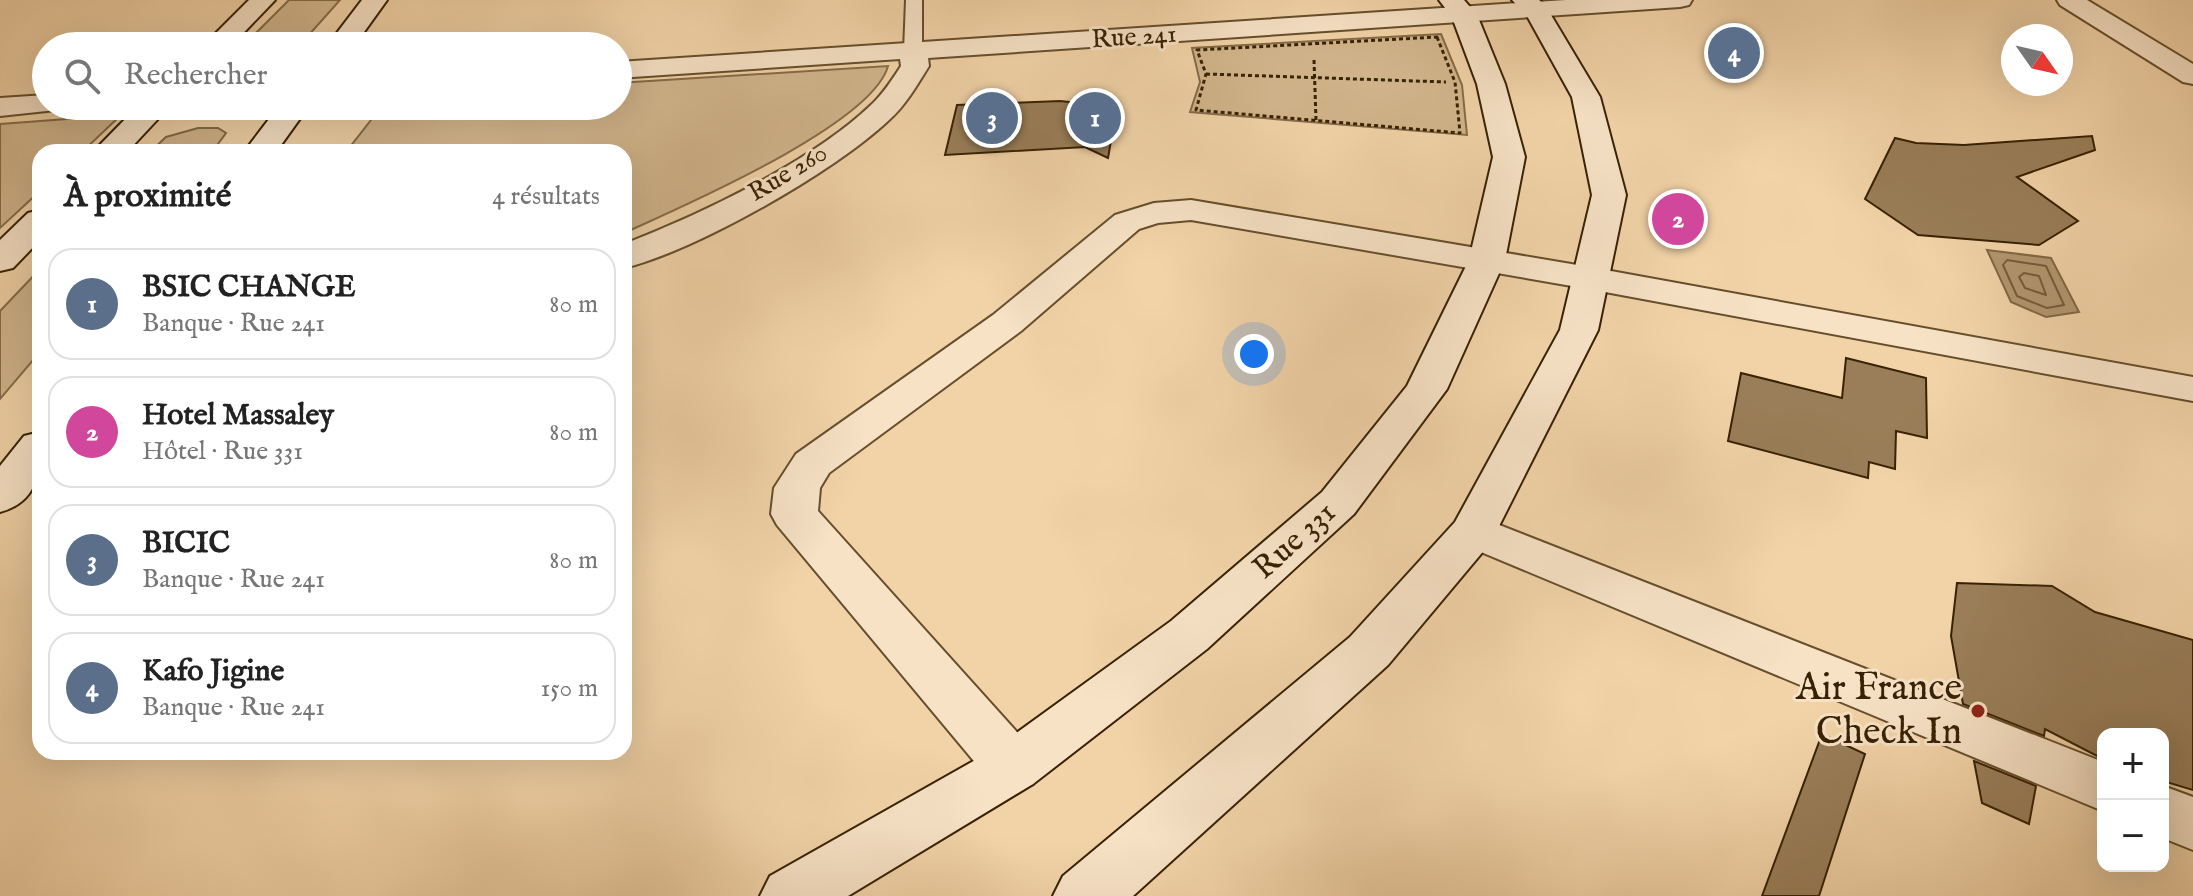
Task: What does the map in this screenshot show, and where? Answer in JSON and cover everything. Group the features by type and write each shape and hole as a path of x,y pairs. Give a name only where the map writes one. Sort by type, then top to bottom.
{"street":[{"path":"230,32 263,0"},
{"path":"351,32 375,0"},
{"name":"Rue 241","path":"913,51 1458,7 1680,0"},
{"path":"2069,0 2193,76"},
{"path":"1085,896 1098,888 1369,651 1474,531 1579,330 1609,195 1586,97 1530,5"},
{"name":"Rue 331","path":"792,896 1013,767 1189,635 1338,503 1426,389 1487,260 1509,157 1491,84 1458,7"},
{"path":"632,69 913,51"},
{"name":"Rue 260","path":"632,254 662,243 777,183 874,118 892,100 915,66 913,51"},
{"path":"0,107 32,105"},
{"path":"117,144 141,120"},
{"path":"266,144 284,120"},
{"path":"1013,767 794,514 797,488 812,464 1007,323 1127,222 1154,213 1191,210 1487,260 2193,389"},
{"path":"0,260 32,228"},
{"path":"0,497 32,456"},
{"path":"1474,531 2097,785"},
{"path":"2169,814 2193,824"}],"lane":[{"path":"913,51 914,0"}],"path":[{"path":"1313,43 1316,120"},
{"path":"1206,74 1315,78 1455,82 1460,133 1196,110 1206,74"}],"shaded area":[{"path":"289,0 340,0 311,32 257,32"},
{"path":"1441,34 1462,85 1467,135 1190,112 1200,82 1192,48"},
{"path":"888,66 874,89 848,113 812,138 728,184 632,229 632,144 352,144 371,120 632,120 632,82"},
{"path":"116,120 90,144 32,144 32,198 0,228 0,124"},
{"path":"198,128 218,128 226,133 218,144 159,144 166,137"},
{"path":"32,277 32,361 0,399 0,311"}],"water":[{"path":"1987,250 2051,258 2079,312 2046,317 2011,302"}],"building":[{"path":"1060,101 1117,107 1108,158 1085,147 945,155 957,105"},
{"path":"2092,136 2095,150 2017,177 2078,221 2039,245 1918,235 1865,199 1895,138 1916,143 1964,145"},
{"path":"1846,358 1926,378 1927,438 1896,431 1895,469 1869,462 1868,478 1728,441 1741,373 1842,398"},
{"path":"1957,583 2052,586 2095,612 2193,640 2193,790 2169,783 2169,728 2097,728 2097,756 2045,729 2044,736 1963,704 1951,636"},
{"path":"1822,734 1865,754 1819,896 1762,896"},
{"path":"1974,761 2036,786 2029,824 1982,803"}],"place":[{"name":"Kafo Jigine","path":"1734,53"},
{"name":"BICIC","path":"992,118"},
{"name":"BSIC CHANGE","path":"1095,118"},
{"name":"Hotel Massaley","path":"1678,219"},
{"name":"Air France Check In","path":"1978,711"}]}
